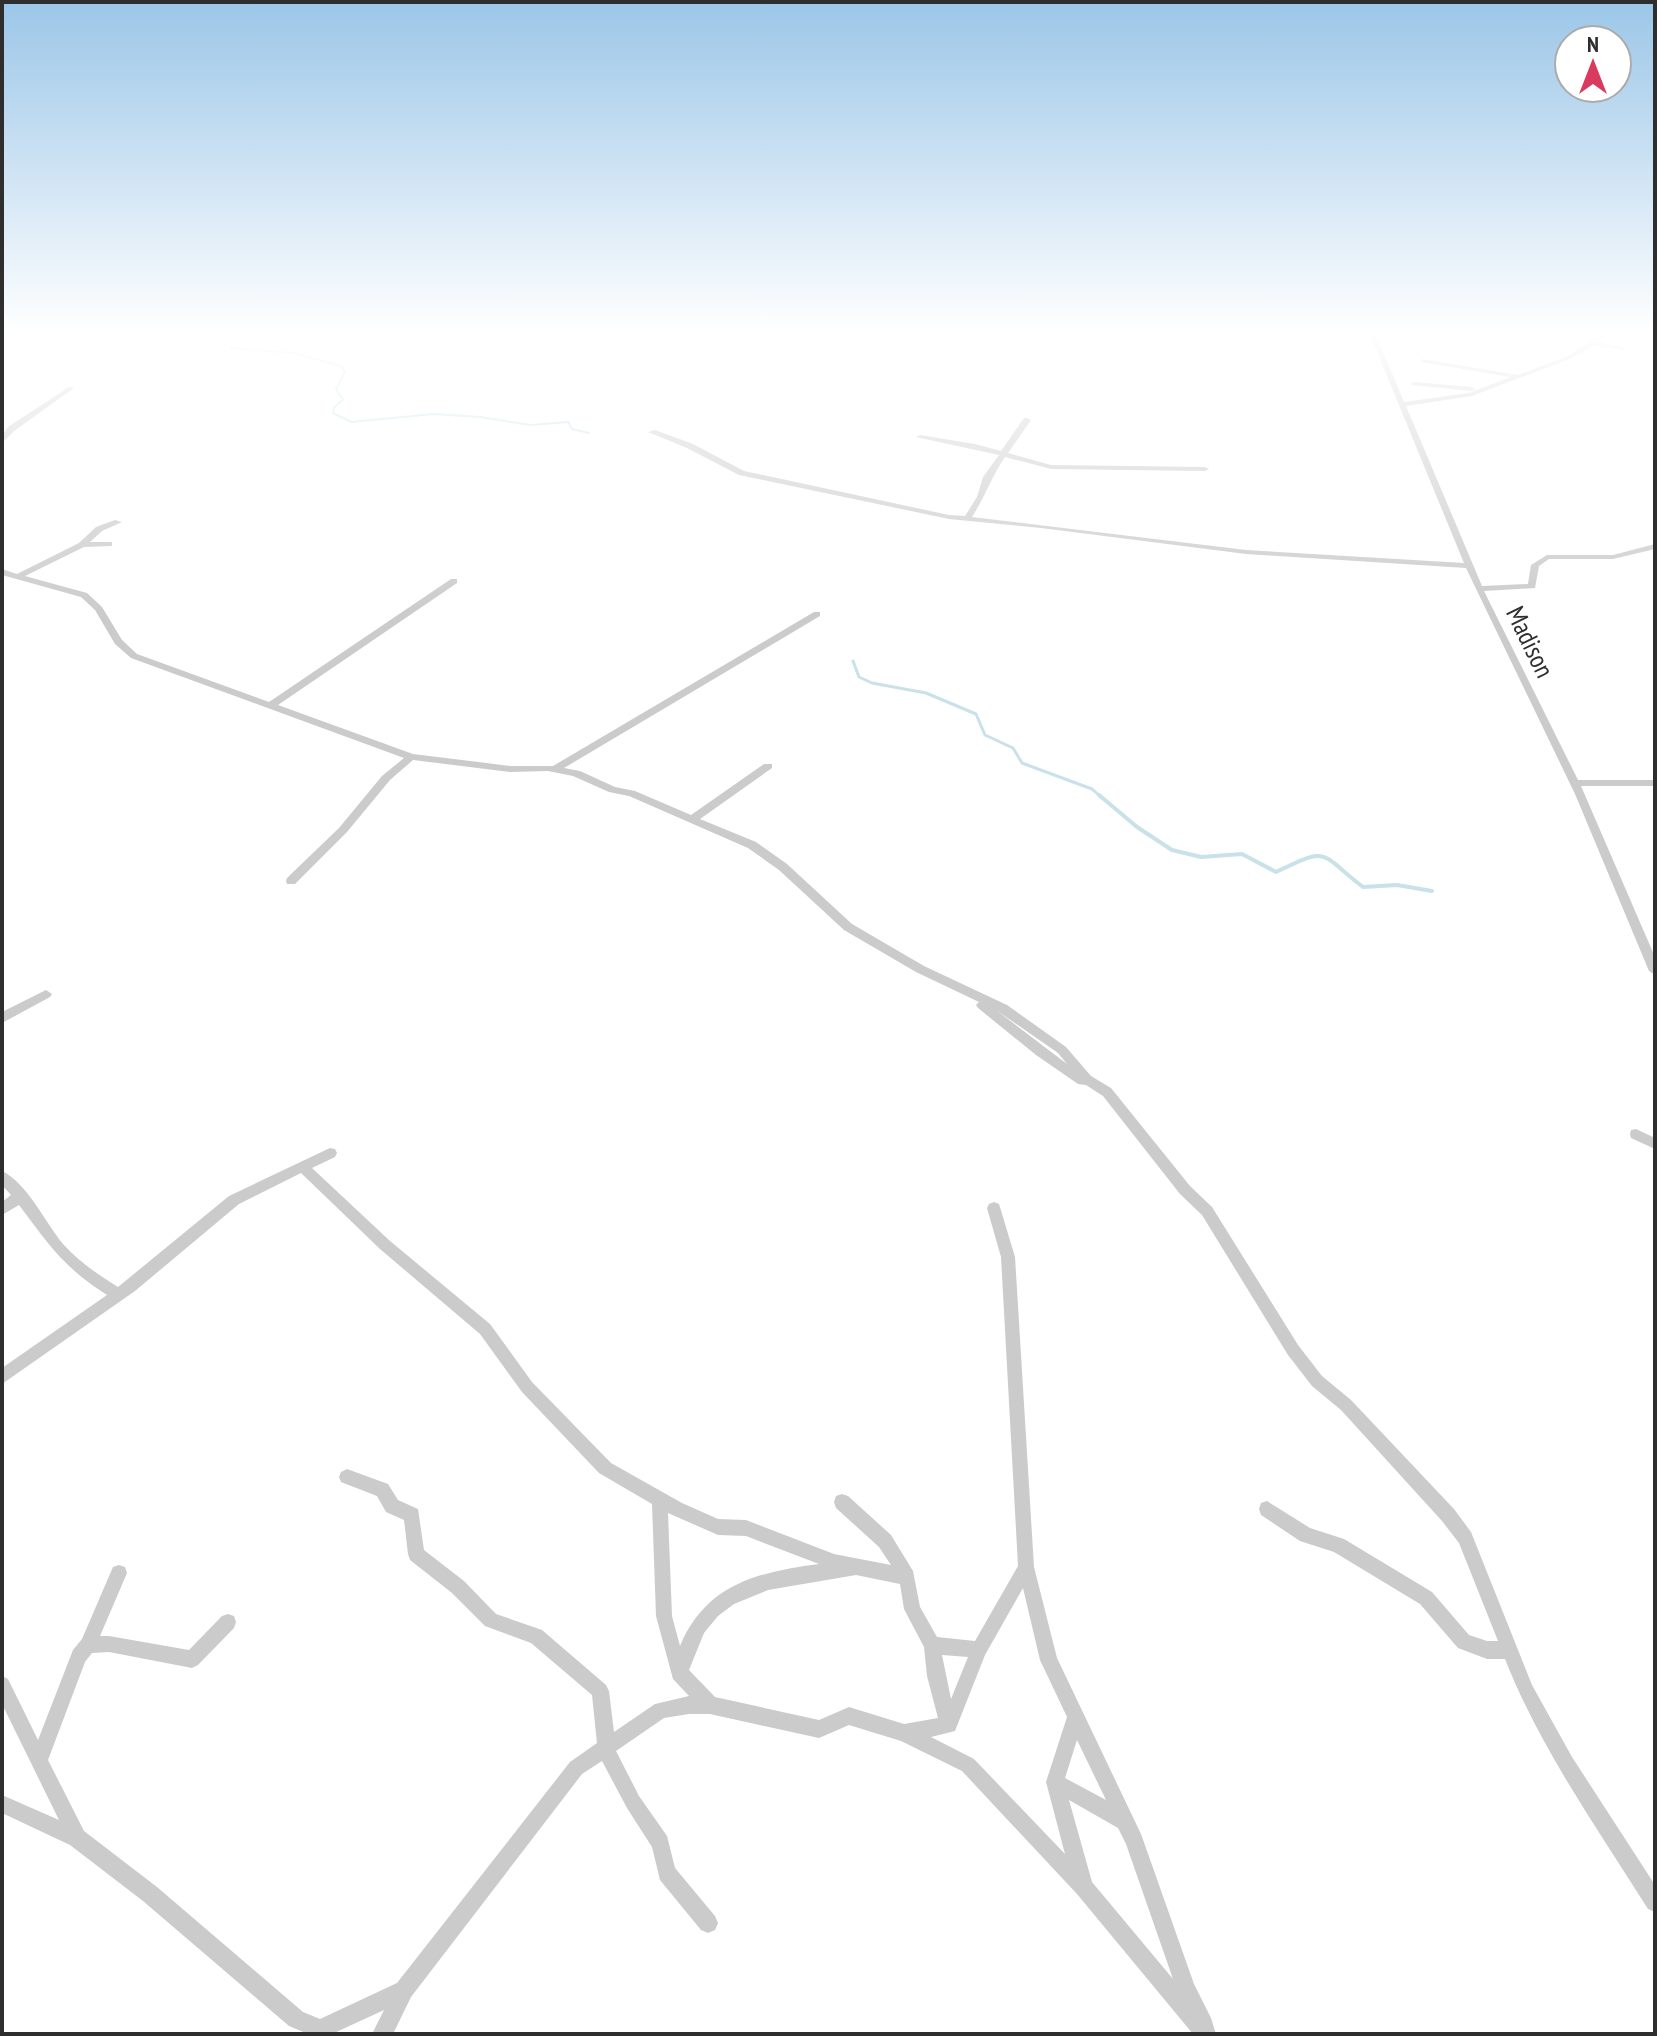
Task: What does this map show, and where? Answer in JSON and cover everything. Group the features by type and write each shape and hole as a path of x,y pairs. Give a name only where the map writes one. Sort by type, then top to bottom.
{"street":[{"path":"2,441 17,425"},
{"path":"967,519 981,497 987,477 1023,425"},
{"name":"Madison","path":"1412,425 1479,589 1575,783 1655,971"},
{"path":"652,432 690,446 742,473 967,519 1246,552 1471,566"},
{"path":"920,437 1051,467 1205,469"},
{"path":"20,575 82,545 99,529 118,522"},
{"path":"82,545 109,544"},
{"path":"1479,589 1532,586 1535,565 1547,557 1613,557 1655,546"},
{"path":"2,572 84,595 99,609 118,642 134,656 270,706 411,757 576,773 752,845 783,867 848,927 946,982 1003,1008 1062,1050 1087,1079 1114,1100 1185,1190 1207,1211 1293,1350 1317,1381 1346,1405 1448,1515 1465,1538 1526,1691 1566,1763 1655,1902"},
{"path":"270,706 454,581"},
{"path":"555,769 817,614"},
{"path":"291,881 343,830 386,778 411,757"},
{"path":"692,819 768,766"},
{"path":"1575,783 1655,783"},
{"path":"2,1018 46,994"},
{"path":"1636,1134 1655,1144"},
{"path":"2,1377 119,1295 234,1200 330,1153"},
{"path":"303,1167 385,1245 485,1329 527,1387 605,1468 660,1500 718,1527 746,1528 834,1562 907,1577"},
{"path":"2,1177 21,1196 52,1240 80,1271 119,1295"},
{"path":"2,1209 21,1196"},
{"path":"994,1208 1008,1257 1026,1567 1049,1660 1124,1821 1186,1988 1208,2034"},
{"path":"347,1477 382,1490 392,1506 412,1515 416,1554 458,1587 491,1620 536,1636 600,1691 607,1747 633,1802 660,1843 667,1873 708,1923"},
{"path":"660,1500 664,1616 679,1673 710,1705"},
{"path":"842,1502 885,1541 907,1577 912,1609 932,1645 936,1676 949,1725"},
{"path":"1267,1509 1306,1535 1338,1545 1426,1598 1464,1642 1487,1650 1509,1650"},
{"path":"679,1673 697,1628 711,1610 739,1592 775,1579 860,1567"},
{"path":"949,1725 979,1650 1026,1567"},
{"path":"39,1761 79,1656 88,1645 119,1573"},
{"path":"88,1645 109,1644 192,1659 228,1622"},
{"path":"932,1645 979,1650"},
{"path":"2,1685 77,1838"},
{"path":"382,2034 404,1990 576,1768 661,1710 710,1705 819,1729 849,1716 904,1733 968,1765 1084,1887 1208,2034"},
{"path":"1075,1718 1055,1782 1084,1887"},
{"path":"904,1733 949,1725"},
{"path":"1055,1782 1124,1821"},
{"path":"2,1804 77,1838 150,1894 296,2019 321,2032 404,1990"}],"waterway":[{"path":"570,425 572,429 589,433"},
{"path":"853,661 859,677 872,683 926,693 976,714 985,735 1013,748 1022,763 1092,789 1101,797"},
{"path":"1099,795 1137,827 1172,850 1201,857 1242,854 1276,872 1306,858 1323,857 1363,887 1397,885 1432,891"}]}
